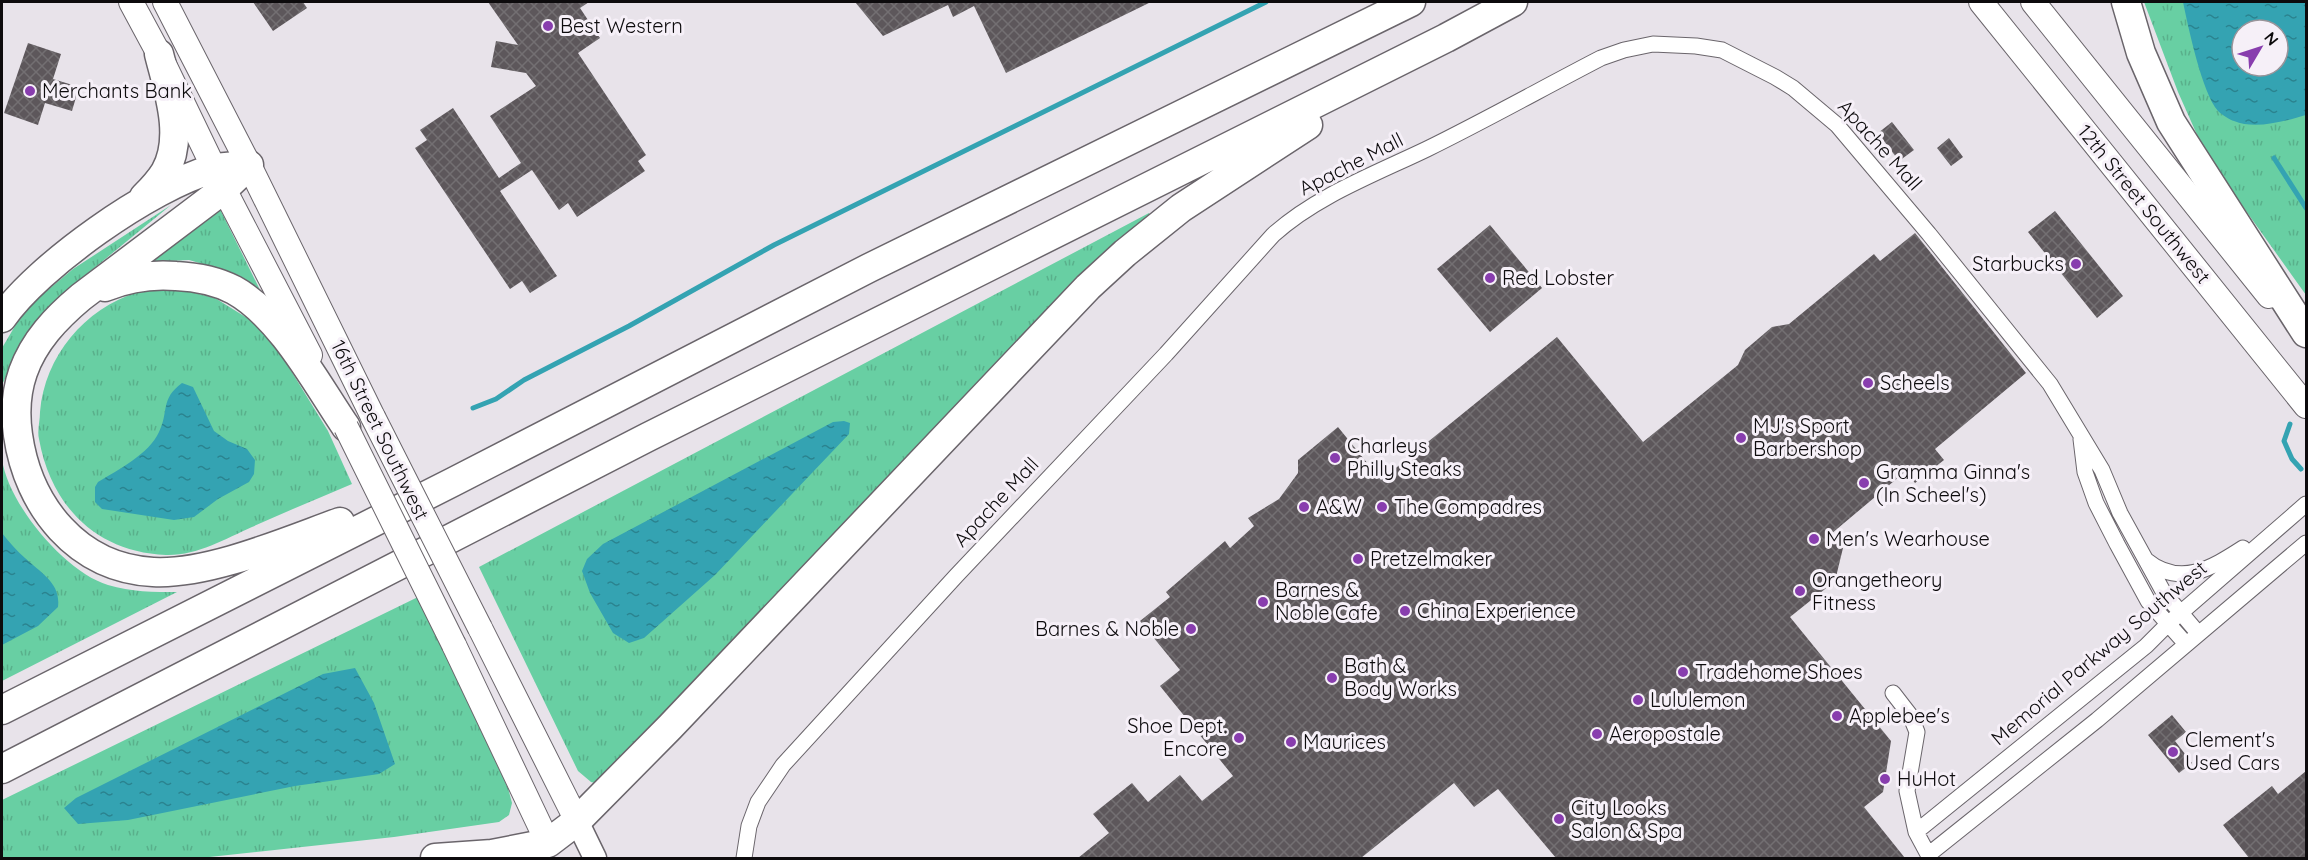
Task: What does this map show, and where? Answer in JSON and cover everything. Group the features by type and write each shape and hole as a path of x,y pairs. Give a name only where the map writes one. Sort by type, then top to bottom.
{"highway":[{"path":"2,710 453,482 858,273 1412,2"},
{"path":"2,769 659,432 1446,38 1513,2"},
{"path":"2126,2 2144,63 2171,122 2307,333"},
{"path":"435,858 552,851 577,821 670,727 1080,296 1125,253 1181,208 1446,38"},
{"path":"138,203 165,172 173,150 174,135 170,99 159,54"},
{"path":"249,165 219,179 81,297 51,325 29,358 18,391 16,409 18,437 25,468 40,503 66,536 82,547 115,564 152,572 190,570 213,565 453,482"},
{"path":"2,318 20,295 36,280 78,246 138,203 183,181 219,179"},
{"path":"81,297 115,283 154,275 198,277 234,290 261,310 284,338 346,427"}],"main road":[{"name":"16th Street Southwest","path":"131,2 346,427 454,645 552,851"},
{"name":"16th Street Southwest","path":"165,2 249,165 595,858"},
{"name":"12th Street Southwest","path":"1981,2 2307,406"},
{"name":"12th Street Southwest","path":"2033,2 2307,342"}],"street":[{"name":"Apache Mall","path":"744,858 749,826 758,802 783,765 1014,513 1166,354 1273,235 1289,221 1314,205 1445,140 1601,58 1653,44 1722,50 1770,73 1824,112 1844,132 2050,384 2102,470 2120,513 2144,558 2164,593 2181,613 2192,638"},
{"path":"2081,434 2085,472 2096,503 2148,601 2169,623 2192,638"},
{"name":"Memorial Parkway Southwest","path":"1917,832 2146,646 2169,623 2307,504"},
{"path":"2144,558 2155,568 2190,574 2209,569 2282,524"},
{"path":"1893,693 1910,715 1917,732 1907,791 1917,832 1929,857 2097,720 2307,543"}],"green space":[{"path":"2144,2 2306,2 2306,295 2206,155 2178,92"},
{"path":"171,205 65,292 24,338 2,385 2,348 25,309 73,269"},
{"path":"218,205 260,290 213,267 189,260 149,262"},
{"path":"1149,213 1152,220 599,784 591,782 578,771 479,567"},
{"path":"183,290 215,298 260,326 282,356 328,431 352,484 210,546 188,553 166,555 141,552 118,545 98,535 81,521 66,504 54,485 45,463 38,429 43,391 50,372 71,337 85,323 118,300 138,292"},
{"path":"2,459 15,496 27,515 41,534 74,566 91,578 108,585 142,591 177,592 2,681"},
{"path":"418,597 508,788 512,803 509,815 499,822 394,837 200,858 2,858 2,800"}],"water":[{"path":"2183,2 2306,2 2306,115 2261,125 2242,124 2226,117 2219,112 2206,90"},
{"path":"182,383 193,387 214,431 228,441 247,449 255,460 254,474 249,482 218,499 194,517 174,520 102,509 95,502 95,487 98,482 132,461 154,440 162,425 168,400"},
{"path":"833,422 850,423 849,434 715,575 644,638 629,643 613,633 590,593 582,571 587,559 603,544"},
{"path":"2,533 49,579 56,591 58,607 38,626 2,645"},
{"path":"355,668 374,703 395,764 379,774 295,786 128,820 78,824 64,808 76,798 323,674"}],"building":[{"path":"253,2 303,2 307,8 273,31"},
{"path":"488,2 589,2 580,8 600,38 578,53 646,155 638,161 645,171 577,217 568,203 559,210 532,170 500,191 557,276 530,293 522,281 510,289 415,148 427,140 420,130 453,108 499,178 521,163 490,116 536,86 526,73 491,67 496,41 518,45"},
{"path":"855,2 1151,2 1006,73 974,6 953,17 948,5 883,36"},
{"name":"Merchants Bank","path":"28,43 61,54 53,79 79,87 72,111 45,103 38,125 4,113"},
{"path":"1892,122 1914,150 1899,161 1878,133"},
{"path":"1949,138 1963,157 1951,166 1937,148"},
{"name":"Starbucks","path":"2055,211 2123,296 2097,318 2028,232"},
{"name":"Red Lobster","path":"1490,225 1542,288 1490,332 1437,269"},
{"path":"1915,233 2026,373 1935,449 1944,460 1915,483 1906,471 1831,534 1843,548 1835,581 1790,617 1891,741 1883,792 1864,807 1905,858 1556,858 1498,789 1474,807 1454,783 1361,858 1078,858 1109,833 1093,814 1132,783 1148,802 1180,775 1202,801 1233,776 1160,686 1180,670 1140,621 1170,597 1166,592 1225,541 1230,548 1254,526 1248,518 1279,499 1298,473 1298,460 1338,427 1381,480 1557,337 1643,442 1738,365 1745,350 1772,327 1789,324 1874,254 1880,261"},
{"name":"Clement's Used Cars","path":"2172,715 2186,732 2175,741 2192,763 2179,773 2148,735"},
{"path":"2306,771 2306,858 2249,858 2223,825 2272,786 2278,794"}],"waterway":[{"path":"473,408 496,399 524,380 629,326 774,245 1266,2"},
{"path":"2274,158 2306,208"},
{"path":"2290,424 2284,441 2292,459 2301,469"}],"place":[{"name":"Best Western","path":"548,26"},
{"name":"Merchants Bank","path":"30,91"},
{"name":"Starbucks","path":"2076,264"},
{"name":"Red Lobster","path":"1490,278"},
{"name":"Scheels","path":"1868,383"},
{"name":"MJ's Sport Barbershop","path":"1741,438"},
{"name":"Charleys Philly Steaks","path":"1335,458"},
{"name":"Gramma Ginna's (In Scheel's)","path":"1864,483"},
{"name":"A&W","path":"1304,507"},
{"name":"The Compadres","path":"1382,507"},
{"name":"Men's Wearhouse","path":"1814,539"},
{"name":"Pretzelmaker","path":"1358,559"},
{"name":"Orangetheory Fitness","path":"1800,591"},
{"name":"Barnes & Noble Cafe","path":"1263,602"},
{"name":"China Experience","path":"1405,611"},
{"name":"Barnes & Noble","path":"1191,629"},
{"name":"Tradehome Shoes","path":"1683,672"},
{"name":"Bath & Body Works","path":"1332,678"},
{"name":"Lululemon","path":"1638,700"},
{"name":"Applebee's","path":"1837,716"},
{"name":"Aeropostale","path":"1597,734"},
{"name":"Shoe Dept. Encore","path":"1239,738"},
{"name":"Maurices","path":"1291,742"},
{"name":"Clement's Used Cars","path":"2173,752"},
{"name":"HuHot","path":"1885,779"},
{"name":"City Looks Salon & Spa","path":"1559,819"}]}
